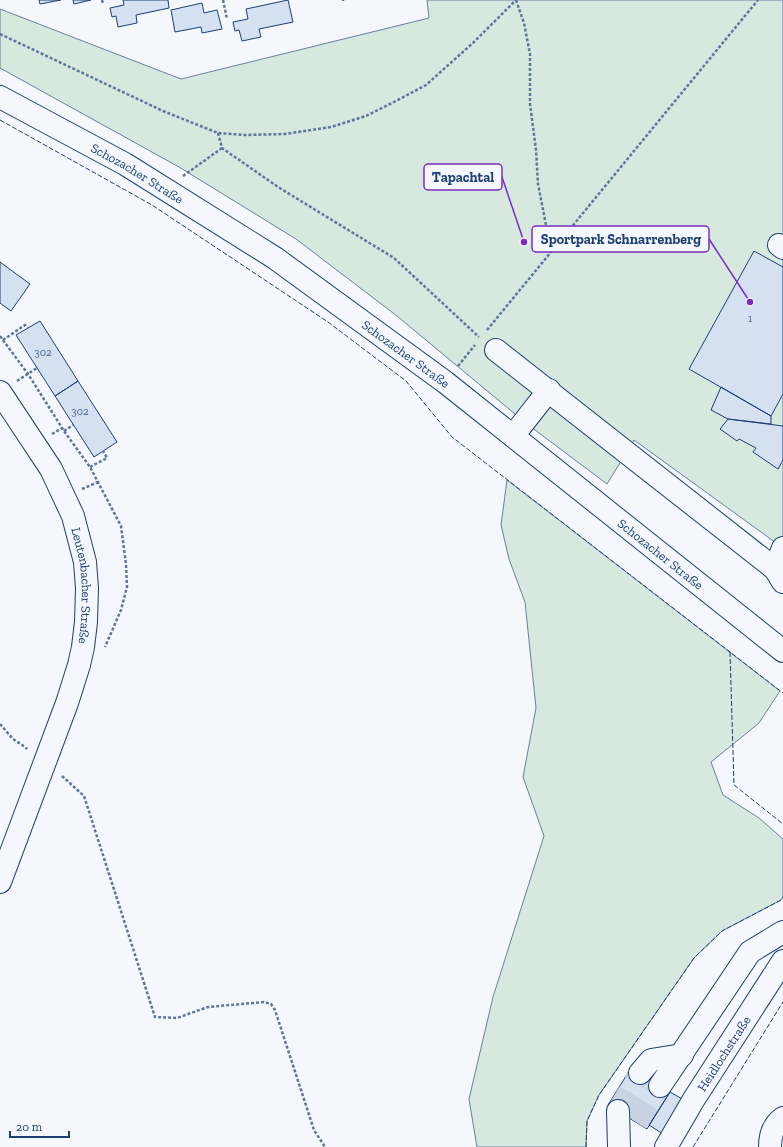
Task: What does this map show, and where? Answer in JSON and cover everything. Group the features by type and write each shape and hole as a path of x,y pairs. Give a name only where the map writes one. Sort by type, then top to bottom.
{"street":[{"name":"Schozacher Straße","path":"0,97 124,164 274,258 445,382 783,651"},
{"path":"491,341 549,390 779,576"},
{"path":"513,436 549,390"},
{"name":"Leutenbacher Straße","path":"0,392 51,469 73,516 85,562 87,600 84,647 67,703 0,882"},
{"path":"779,576 783,548"},
{"path":"660,1086 750,952 783,932"},
{"name":"Heidlochstraße","path":"666,1147 694,1099 783,961"},
{"path":"640,1073 651,1060 682,1055"},
{"path":"618,1111 619,1147"},
{"path":"770,1147 770,1138 774,1127 783,1118"},
{"path":"625,1147 632,1128 636,1122"}],"path":[{"path":"102,0 103,4"},
{"path":"223,0 227,19"},
{"path":"0,34 163,111 218,133 246,135 285,134 331,127 366,116 426,85 474,42 516,0 524,24 530,54 530,104 536,150 538,184 546,225 558,243"},
{"path":"491,341 558,243 758,0"},
{"path":"218,133 222,148 278,187 394,258 480,338 445,382"},
{"path":"165,190 222,148"},
{"path":"3,340 25,325 28,328"},
{"path":"64,431 73,425"},
{"path":"90,467 107,458 103,451"},
{"path":"0,724 14,739 25,747 31,756 51,762 54,768 84,796 155,1017 177,1018 208,1007 264,1002 271,1004 275,1010 314,1130 326,1147"}],"shaded area":[{"path":"427,0 783,0 783,548 634,440 607,484 527,424 397,316 296,239 179,167 0,68 0,9 181,79 429,18"},
{"path":"507,480 780,691 759,723 711,762 723,795 759,818 783,839 783,897 781,900 722,931 694,958 599,1095 587,1121 586,1147 477,1147 469,1099 493,997 544,836 523,777 536,708 525,602 509,559 501,525"}],"building":[{"path":"39,0 61,0 40,4"},
{"path":"73,0 91,0 74,4"},
{"path":"123,0 168,0 169,8 136,15 137,23 118,27 116,16 112,17 110,8 124,5"},
{"path":"288,0 293,22 259,29 261,37 242,41 239,30 235,31 233,22 248,19 246,9"},
{"path":"202,3 204,13 217,10 222,29 202,33 201,27 175,32 171,10"},
{"path":"754,251 783,267 783,394 771,416 689,369"},
{"path":"0,262 30,284 11,311 0,303"},
{"path":"40,321 78,381 55,396 16,335"},
{"path":"78,381 117,442 94,457 55,396"},
{"path":"721,387 771,416 771,424 728,419 711,410"},
{"path":"728,419 783,426 783,460 778,469 753,452 756,448 739,439 737,441 720,429"},
{"path":"631,1068 670,1092 647,1129 608,1105"},
{"path":"670,1092 684,1100 663,1134 649,1125"}],"tunnel":[{"path":"618,1111 640,1073"},
{"path":"636,1122 660,1086"}],"fence":[{"path":"0,120 152,205 328,322 406,381 452,437 783,693"},
{"path":"730,652 734,785 783,824"},
{"path":"586,1147 587,1121 599,1095 694,958 722,931 781,900 783,897"},
{"path":"693,1147 783,1002"}],"place":[{"name":"Tapachtal","path":"524,242"},
{"name":"Sportpark Schnarrenberg","path":"750,302"}]}
